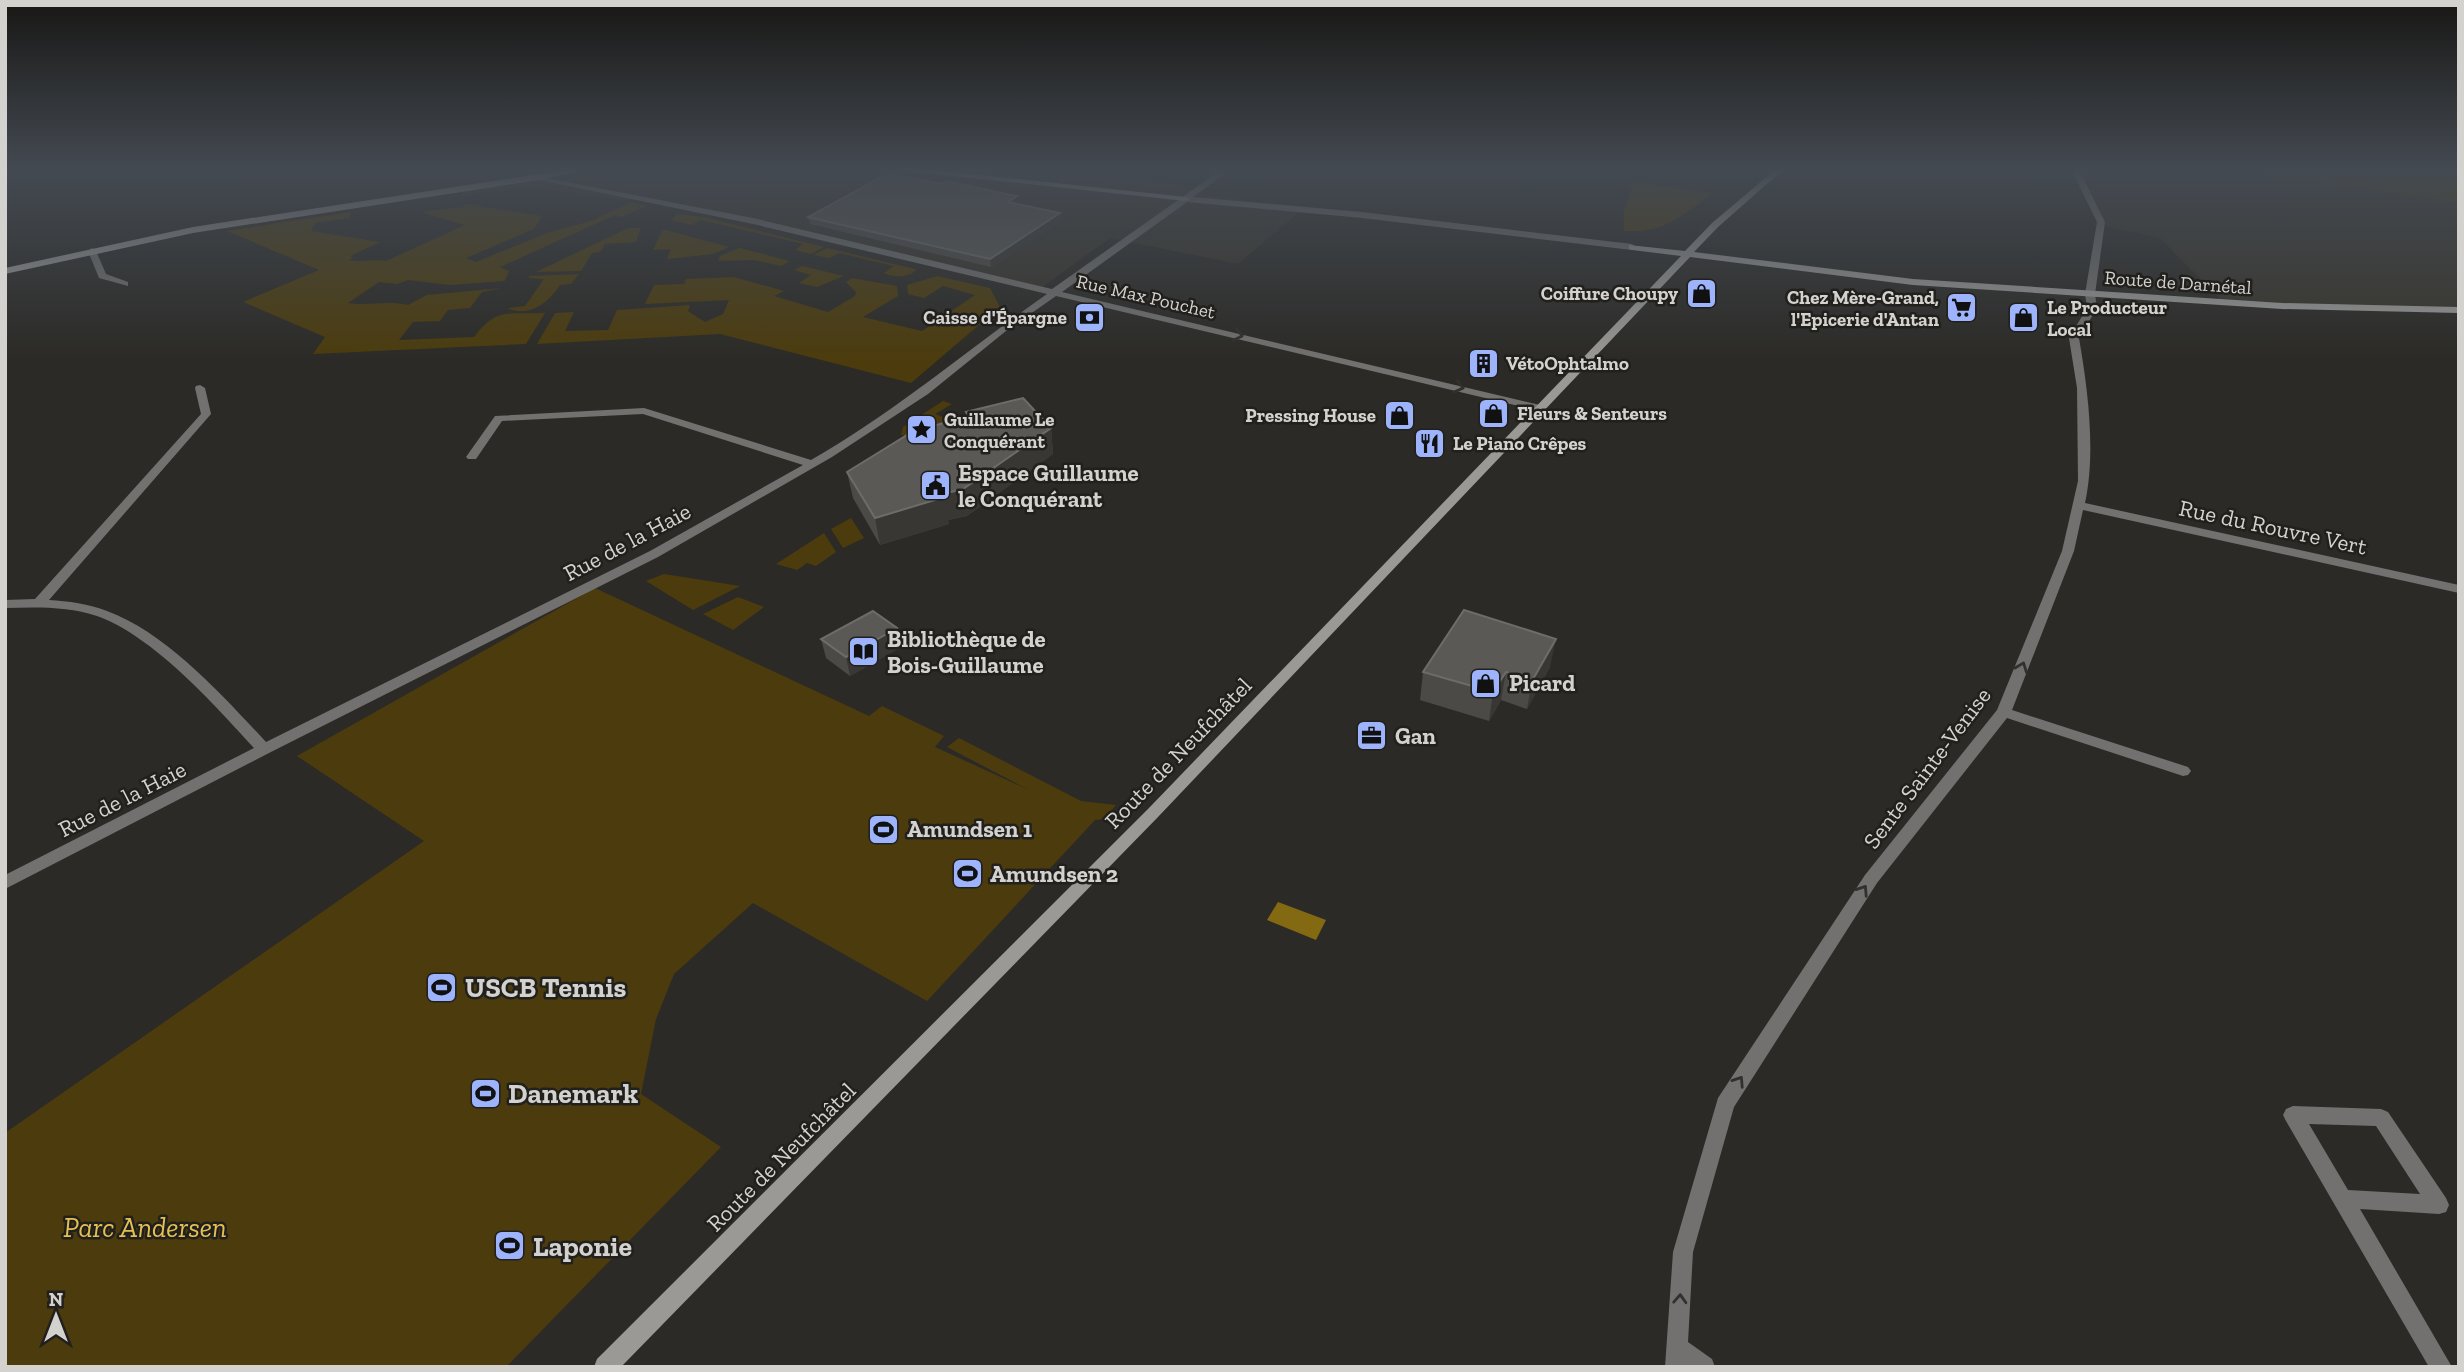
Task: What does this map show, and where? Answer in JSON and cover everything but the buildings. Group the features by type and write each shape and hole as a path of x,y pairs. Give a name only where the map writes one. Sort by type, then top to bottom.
{"main road":[{"path":"5,271 186,233"},
{"name":"Route de Neufchâtel","path":"605,1367 1153,813 1686,254 1709,233"},
{"name":"Route de Darnétal","path":"1633,247 1913,282 2282,306 2459,310"}],"street":[{"name":"Rue Max Pouchet","path":"803,233 1540,408"},
{"name":"Rue de la Haie","path":"5,883 264,749 654,554 811,464 925,392 1052,293 1137,233"},
{"path":"1515,233 1633,247"},
{"name":"Sente Sainte-Venise","path":"1677,1357 1683,1252 1725,1104 1871,879 2004,712 2073,530 2084,481 2082,388 2074,338 2092,308 2090,294 2099,233"},
{"path":"92,251 102,276 125,284"},
{"path":"40,602 206,414 200,388"},
{"path":"472,457 499,418 644,411 811,464"},
{"name":"Rue du Rouvre Vert","path":"2078,505 2459,589"},
{"path":"5,604 40,602 102,613 145,636 264,749"},
{"path":"2004,712 2183,771"},
{"path":"2343,1199 2439,1205 2382,1118 2293,1115 2441,1367"},
{"path":"1677,1357 1704,1367"}],"shaded area":[{"path":"807,233 1275,233 1238,264 1110,238 1041,288"},
{"path":"2136,233 2459,233 2459,309 2224,303 2160,238"},
{"path":"1278,902 1326,920 1316,940 1267,920"}],"green space":[{"path":"232,233 324,233 380,242 350,256 353,258 349,260 386,261 447,233 525,233 466,258 476,262 547,233 575,233 500,267 509,271 505,281 450,285 408,280 397,284 379,282 348,303 408,305 427,295 502,288 482,292 470,308 448,310 440,321 413,322 399,340 474,337 497,316 545,313 526,344 313,354 325,337 243,302 319,270"},
{"path":"617,233 639,233 636,242 605,244 600,252 592,253 581,271 536,272"},
{"path":"661,233 677,233 729,247 713,254 667,259 671,249 653,250"},
{"path":"756,233 768,233 824,247 811,254 795,250 803,244"},
{"path":"739,248 790,261 781,266 754,260 718,261 720,256"},
{"path":"827,248 916,270 905,276 892,276 884,273 894,266 839,253 829,258 814,255"},
{"path":"802,266 844,276 817,287 799,283 811,275 794,270"},
{"path":"579,274 571,284 560,285 550,298 538,307 523,311 507,308 525,306 544,279 528,278 530,276"},
{"path":"937,276 990,288 1000,307 911,383 720,334 537,344 555,313 574,312 565,331 608,330 617,310 690,305 688,311 705,322 723,314 729,300 645,304 654,285 684,284 686,279 734,277 784,291 774,296 828,312 855,296 856,292 846,282 852,278 897,286 898,296 863,317 922,331 975,295 943,286 924,298 908,294 907,285"},
{"path":"943,401 952,404 935,414 954,421 915,436 901,435 903,427"},
{"path":"851,518 864,538 843,548 831,529"},
{"path":"824,533 836,552 816,566 807,563 797,570 776,564"},
{"path":"664,574 740,586 693,610 646,581"},
{"name":"USCB Tennis","path":"595,588 869,716 882,706 944,736 935,747 1029,790 947,747 959,738 1081,801 1116,805 1104,819 1095,820 927,1001 753,903 674,974 656,1019 641,1094 721,1147 506,1367 5,1367 5,1133 424,841 297,756"},
{"path":"738,597 764,607 733,630 703,614"}],"place":[{"name":"Coiffure Choupy","path":"1701,293"},
{"name":"Chez Mère-Grand, l'Epicerie d'Antan","path":"1962,308"},
{"name":"Caisse d'Épargne","path":"1090,317"},
{"name":"Le Producteur Local","path":"2024,318"},
{"name":"VétoOphtalmo","path":"1483,363"},
{"name":"Fleurs & Senteurs","path":"1494,413"},
{"name":"Pressing House","path":"1399,415"},
{"name":"Guillaume Le Conquérant","path":"921,430"},
{"name":"Le Piano Crêpes","path":"1430,443"},
{"name":"Espace Guillaume le Conquérant","path":"935,486"},
{"name":"Bibliothèque de Bois-Guillaume","path":"864,652"},
{"name":"Picard","path":"1486,683"},
{"name":"Gan","path":"1372,736"},
{"name":"Amundsen 1","path":"884,829"},
{"name":"Amundsen 2","path":"967,874"},
{"name":"USCB Tennis","path":"442,987"},
{"name":"Danemark","path":"485,1093"},
{"name":"Laponie","path":"510,1246"}],"park label":[{"name":"Parc Andersen","path":"145,1227"}]}
